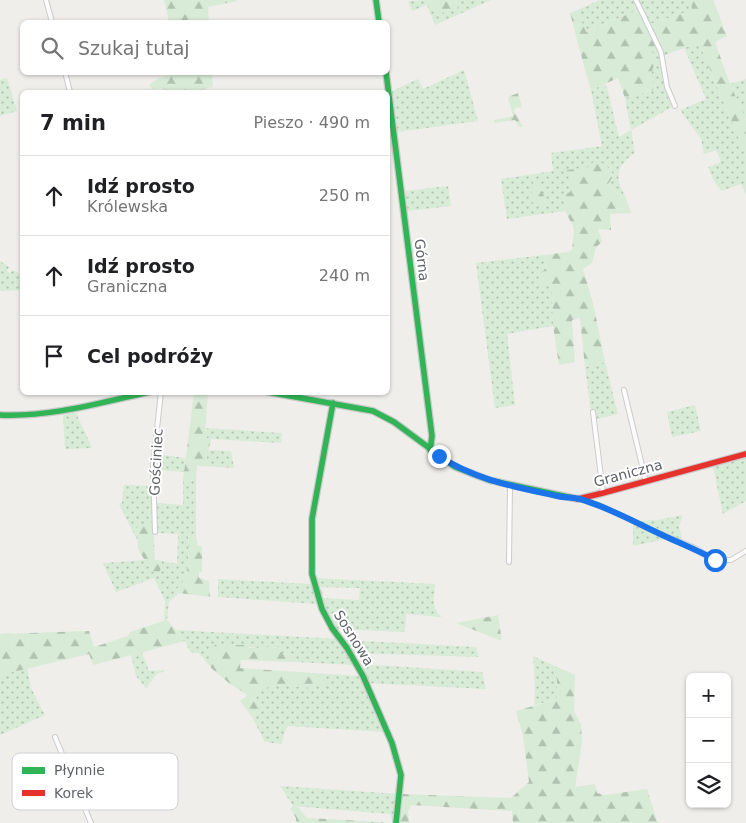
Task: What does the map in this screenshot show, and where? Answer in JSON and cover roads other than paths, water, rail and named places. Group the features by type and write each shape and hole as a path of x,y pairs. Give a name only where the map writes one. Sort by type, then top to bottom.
{"street":[{"path":"46,0 51,20"},
{"path":"376,0 379,20"},
{"path":"636,0 661,52 666,87 675,106"},
{"path":"66,75 70,90"},
{"name":"Górna","path":"386,75 388,90"},
{"name":"Górna","path":"390,104 432,436 430,450"},
{"path":"624,390 646,482"},
{"path":"0,415 36,414 134,395"},
{"name":"Gościniec","path":"155,532 153,465 161,395"},
{"name":"Graniczna","path":"286,395 373,412 394,422 430,450 455,467 470,474 510,486 561,497 578,499 746,454"},
{"name":"Sosnowa","path":"333,403 312,519 312,574 322,609 363,676 394,750 401,775 396,823"},
{"path":"593,412 603,493"},
{"path":"509,562 510,486"},
{"path":"578,499 599,505 695,548 715,560 731,560 746,551"},
{"path":"55,736 62,753"},
{"path":"86,810 91,823"}]}
